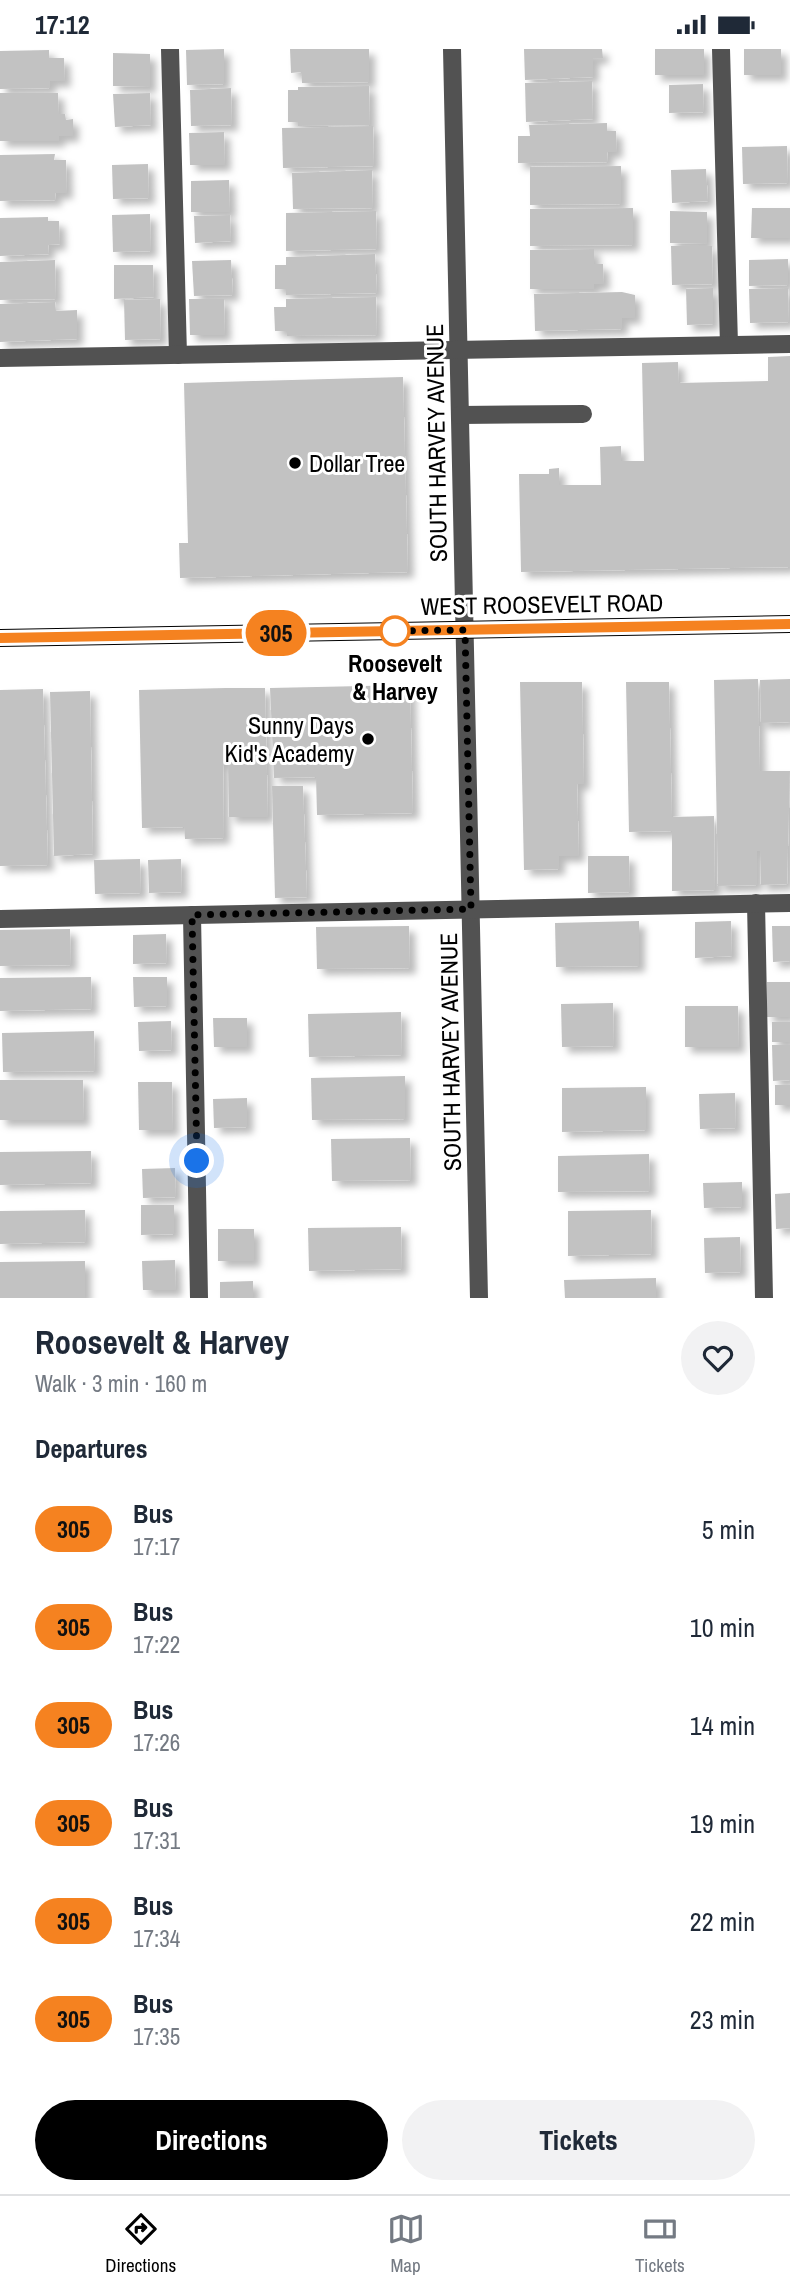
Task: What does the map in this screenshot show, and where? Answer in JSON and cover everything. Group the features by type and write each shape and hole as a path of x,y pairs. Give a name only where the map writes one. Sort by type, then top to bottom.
{"main road":[{"name":"WEST ROOSEVELT ROAD","path":"0,638 790,624"}],"street":[{"path":"170,49 178,355"},
{"name":"SOUTH HARVEY AVENUE","path":"452,49 479,1298"},
{"path":"721,49 729,345"},
{"path":"0,358 790,344"},
{"path":"460,415 583,414"},
{"path":"0,919 790,903"},
{"path":"756,904 764,1298"},
{"path":"192,915 199,1298"}],"building":[{"path":"224,49 224,84 187,85 186,50"},
{"path":"290,49 369,49 369,82 302,83 301,72 291,73"},
{"path":"524,49 602,49 603,58 593,58 593,77 525,80"},
{"path":"655,49 704,49 704,75 655,75"},
{"path":"744,49 781,49 781,75 744,75"},
{"path":"49,50 49,58 64,58 65,81 50,81 50,88 0,89 0,51"},
{"path":"113,53 150,54 150,87 113,86"},
{"path":"592,81 593,119 526,122 525,83"},
{"path":"703,84 704,112 669,113 669,85"},
{"path":"369,86 370,125 298,126 298,122 288,122 288,90 298,90 298,87"},
{"path":"231,88 232,125 191,126 190,90"},
{"path":"0,93 58,93 59,114 65,114 66,120 73,119 73,136 59,136 59,141 0,141"},
{"path":"150,93 151,125 115,127 113,94"},
{"path":"607,123 607,131 616,131 617,152 607,152 608,162 518,163 518,136 530,136 529,125"},
{"path":"373,126 374,166 283,168 282,128"},
{"path":"224,132 225,165 190,165 189,133"},
{"path":"787,146 788,183 743,184 742,147"},
{"path":"55,154 54,160 66,160 67,193 55,193 56,200 0,201 0,155"},
{"path":"148,164 149,198 113,199 112,165"},
{"path":"621,166 621,204 530,205 530,167"},
{"path":"706,169 708,201 672,203 671,170"},
{"path":"372,170 373,208 293,209 292,173"},
{"path":"229,180 230,212 191,212 191,181"},
{"path":"633,208 633,245 530,246 530,209"},
{"path":"752,208 790,208 790,238 751,238"},
{"path":"376,211 377,249 286,251 286,213"},
{"path":"670,211 707,212 707,244 670,243"},
{"path":"150,214 151,251 113,252 112,215"},
{"path":"230,215 231,241 195,243 194,216"},
{"path":"48,217 48,221 59,221 60,244 48,245 49,254 0,256 0,218"},
{"path":"671,246 712,246 713,284 672,285"},
{"path":"594,249 594,264 603,264 604,284 594,284 594,289 530,289 530,250"},
{"path":"375,254 377,293 286,295 286,289 275,289 275,265 286,265 286,257"},
{"path":"788,259 788,285 749,286 749,260"},
{"path":"55,260 56,299 0,300 0,262"},
{"path":"231,260 233,295 194,296 192,261"},
{"path":"114,265 153,265 154,297 114,299"},
{"path":"713,288 713,324 687,325 686,289"},
{"path":"788,288 789,322 750,323 749,289"},
{"path":"622,292 635,295 635,318 622,318 622,329 535,331 534,294"},
{"path":"376,297 377,335 287,336 287,331 275,331 274,307 286,307 286,299"},
{"path":"160,299 161,339 125,340 124,300"},
{"path":"189,299 224,299 225,335 190,335"},
{"path":"55,302 56,311 77,310 77,339 0,342 0,304"},
{"path":"790,356 790,567 521,572 519,474 549,474 549,469 559,468 559,485 601,485 600,447 621,446 621,461 644,461 642,363 678,362 679,383 768,381 768,357"},
{"name":"Dollar Tree","path":"403,377 408,572 180,578 179,543 188,543 184,383"},
{"path":"758,679 760,771 790,771 787,884 761,885 760,851 757,851 757,885 718,886 714,680"},
{"path":"790,679 790,722 761,723 760,680"},
{"path":"520,682 582,682 584,784 577,784 579,856 559,856 559,869 524,870"},
{"path":"626,682 669,682 672,817 714,816 715,890 672,891 672,831 629,832"},
{"path":"410,685 413,813 317,815 316,777 274,778 270,688"},
{"path":"265,688 268,817 229,817 228,763 223,763 224,838 185,839 184,827 142,828 139,690"},
{"path":"43,689 48,865 0,866 0,690"},
{"path":"90,691 93,854 54,856 50,692"},
{"path":"272,786 303,786 307,897 275,898"},
{"path":"588,856 629,856 630,892 588,893"},
{"path":"140,859 141,893 95,894 94,860"},
{"path":"181,859 182,892 149,893 148,860"},
{"path":"639,921 639,966 556,967 555,923"},
{"path":"731,921 732,956 695,958 695,922"},
{"path":"409,926 410,968 317,969 316,927"},
{"path":"772,926 790,926 790,961 773,962"},
{"path":"70,929 71,965 0,966 0,930"},
{"path":"166,934 167,963 133,964 133,935"},
{"path":"91,977 92,1009 0,1011 0,978"},
{"path":"133,977 167,977 167,1006 134,1007"},
{"path":"767,982 790,982 790,1017 767,1017"},
{"path":"613,1003 614,1046 562,1047 561,1004"},
{"path":"685,1006 738,1006 739,1047 685,1047"},
{"path":"401,1012 402,1055 309,1057 308,1014"},
{"path":"213,1018 247,1018 247,1047 214,1047"},
{"path":"171,1021 172,1050 139,1051 138,1022"},
{"path":"772,1022 790,1022 790,1042 772,1042"},
{"path":"94,1031 95,1071 3,1072 2,1033"},
{"path":"772,1045 790,1045 790,1080 773,1081"},
{"path":"405,1076 405,1119 312,1120 311,1078"},
{"path":"0,1080 83,1080 84,1120 0,1120"},
{"path":"138,1082 172,1082 173,1130 139,1130"},
{"path":"775,1085 790,1085 790,1105 775,1105"},
{"path":"646,1087 646,1130 562,1132 562,1088"},
{"path":"735,1093 736,1128 700,1129 699,1094"},
{"path":"247,1098 247,1127 214,1128 213,1099"},
{"path":"410,1138 411,1180 332,1181 331,1139"},
{"path":"91,1151 92,1183 0,1185 0,1152"},
{"path":"649,1154 650,1191 558,1192 558,1156"},
{"path":"175,1168 176,1197 143,1198 142,1169"},
{"path":"742,1182 742,1207 704,1208 703,1183"},
{"path":"790,1193 790,1228 776,1229 775,1194"},
{"path":"141,1205 174,1205 174,1234 141,1235"},
{"path":"85,1210 86,1242 0,1244 0,1211"},
{"path":"651,1210 652,1254 568,1256 568,1211"},
{"path":"401,1227 402,1269 309,1271 308,1228"},
{"path":"218,1229 254,1229 254,1261 218,1261"},
{"path":"740,1237 741,1272 705,1273 704,1238"},
{"path":"175,1260 176,1290 143,1290 142,1261"},
{"path":"85,1261 85,1298 0,1298 0,1262"},
{"path":"656,1278 656,1298 565,1298 564,1280"},
{"path":"253,1281 253,1298 220,1298 220,1282"}],"bus line":[{"name":"305","path":"0,638 790,624"}],"place":[{"name":"Dollar Tree","path":"295,463"},
{"name":"Roosevelt & Harvey","path":"395,631"},
{"name":"Sunny Days Kid's Academy","path":"368,739"}],"route":[{"path":"197,1161 192,915 471,909 465,630 387,631 395,631"}]}
